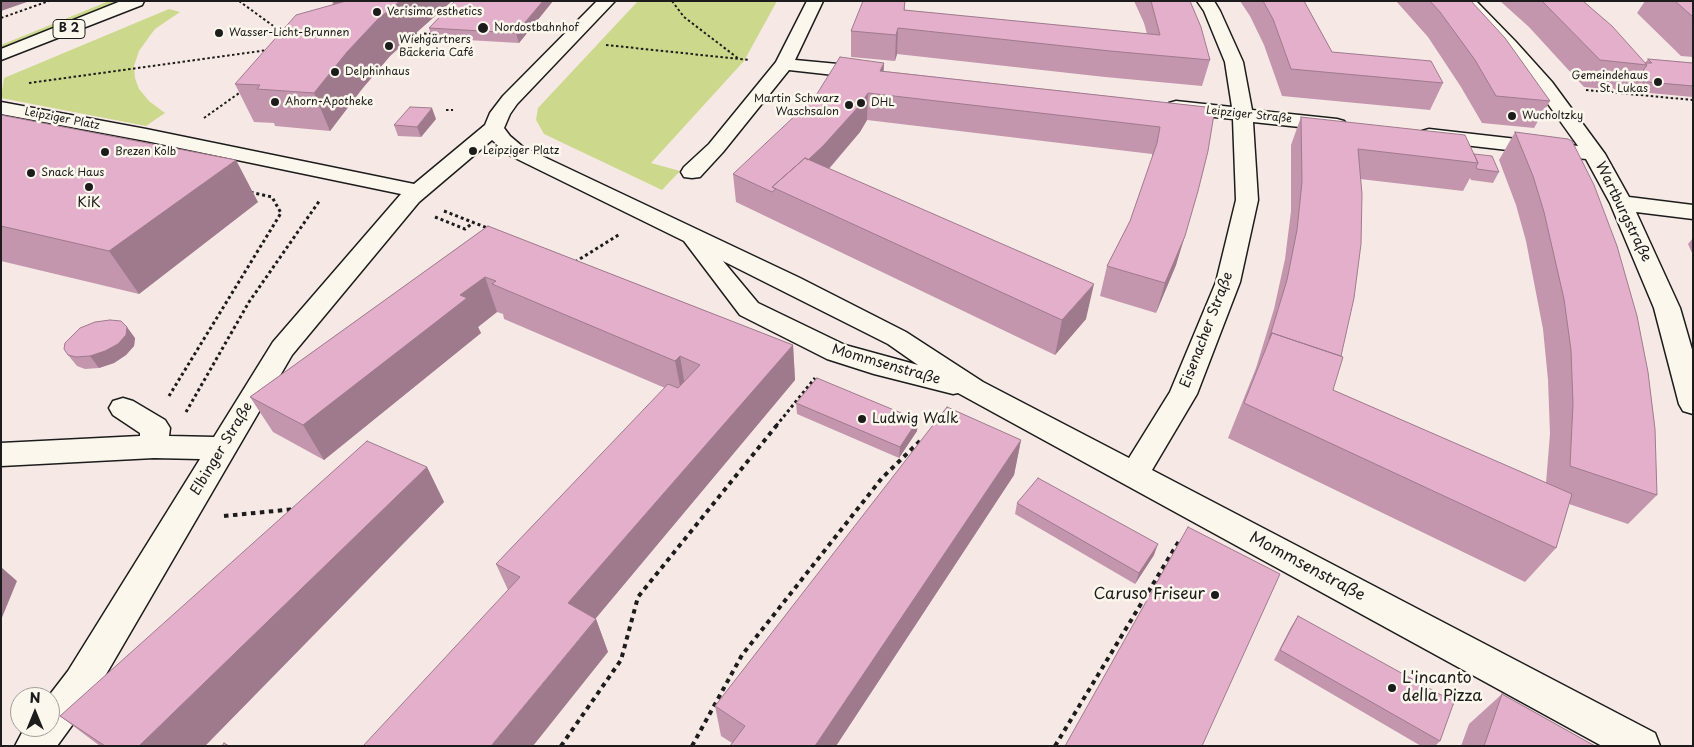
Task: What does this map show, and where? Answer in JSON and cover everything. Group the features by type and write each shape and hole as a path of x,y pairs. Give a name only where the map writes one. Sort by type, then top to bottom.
{"street":[{"name":"B 2","path":"1,39 97,1"},
{"name":"B 2","path":"1,55 136,1"},
{"path":"417,191 494,128 500,113 510,100 607,1"},
{"path":"692,172 716,148 784,64 815,1"},
{"name":"Eisenacher Straße","path":"1134,475 1183,394 1228,282 1247,200 1243,114 1234,62 1212,11 1205,1"},
{"name":"Wartburgstraße","path":"1466,1 1546,86 1594,154 1621,203 1667,308 1693,404"},
{"path":"784,64 892,76"},
{"name":"Leipziger Straße","path":"1155,105 1351,126"},
{"name":"Leipziger Platz","path":"1,108 417,191"},
{"name":"Mommsenstraße","path":"494,128 503,140 516,151 791,284 897,338 972,389 1641,746"},
{"path":"1409,133 1594,154"},
{"name":"Elbinger Straße","path":"60,711 81,683 282,349 417,191"},
{"path":"1621,203 1693,212"},
{"name":"Mommsenstraße","path":"691,237 749,309 836,352 874,364 972,389"},
{"path":"123,408 158,441"},
{"path":"1,454 158,441 223,448"}],"path":[{"path":"1,18 49,1"},
{"path":"239,1 286,35"},
{"path":"672,1 684,17 739,59"},
{"path":"414,33 439,34"},
{"path":"567,42 784,64"},
{"path":"20,84 134,66 273,50"},
{"path":"1546,86 1693,100"},
{"path":"172,141 246,87"},
{"path":"446,110 453,110"},
{"path":"158,441 169,396 281,213 272,197 244,191"},
{"path":"158,441 249,302 323,195"},
{"path":"459,216 492,230"},
{"path":"584,266 575,262 648,216"},
{"path":"452,224 465,229 474,222"},
{"path":"560,746 621,660 638,597 836,352"},
{"path":"692,746 742,655 882,478 924,437"},
{"path":"179,522 298,508"},
{"path":"1055,746 1198,510"},
{"path":"1450,709 1470,654"}],"green space":[{"path":"109,1 122,1 1,49 1,45"},
{"path":"638,1 777,1 744,61 651,163 680,171 662,190 544,134 536,120 538,108"},
{"path":"169,9 180,12 155,29 139,51 134,66 135,78 139,89 149,101 165,113 146,126 1,98 4,78"}],"building":[{"path":"346,1 400,1 377,20 347,52 314,93 257,89 260,85 235,84 296,15"},
{"path":"455,1 543,1 516,33 429,28"},
{"path":"863,1 905,1 904,10 1160,35 1151,1 1190,1 1201,27 1210,60 898,28 896,35 851,31"},
{"path":"1263,1 1304,1 1332,52 1431,61 1443,83 1291,69 1273,19"},
{"path":"1430,1 1471,1 1505,38 1550,101 1496,96 1475,60"},
{"path":"1542,1 1583,1 1612,26 1647,65 1600,60"},
{"path":"1675,1 1693,1 1693,17"},
{"path":"840,57 884,63 880,71 1215,108 1208,151 1198,191 1185,236 1165,283 1107,266 1130,221 1157,143 1160,127 868,93 860,105 823,146 808,160 805,158 772,187 776,189 772,192 733,174 815,97"},
{"path":"1648,59 1693,63 1693,86 1636,81 1647,65 1645,63 1652,63"},
{"path":"410,107 432,108 417,127 394,125"},
{"path":"1,115 236,160 109,251 1,226"},
{"path":"1301,117 1465,135 1478,163 1358,149 1362,194 1361,244 1354,298 1341,356 1272,333 1269,339 1287,280 1297,230 1302,182"},
{"path":"1515,132 1572,141 1594,185 1617,246 1637,316 1648,372 1655,429 1657,495 1570,466 1573,404 1571,350 1564,299 1544,212 1533,176"},
{"path":"1474,154 1492,156 1499,172 1477,169 1478,163"},
{"path":"805,158 1094,284 1062,320 772,187"},
{"path":"488,226 793,345 568,603 596,619 491,746 363,746 520,577 496,564 668,384 678,388 700,365 680,356 675,361 492,284 496,281 485,277 460,295 467,298 303,425 250,397"},
{"path":"121,321 127,327 126,335 118,344 90,356 76,357 68,355 64,349 65,343 80,328 95,322"},
{"path":"1272,333 1343,357 1333,390 1572,494 1556,548 1244,403"},
{"path":"817,378 918,420 900,447 796,403"},
{"path":"947,407 1021,440 815,746 730,746 745,726 715,706"},
{"path":"367,441 427,467 139,746 105,746 60,716"},
{"path":"1038,478 1158,544 1139,573 1017,503"},
{"path":"1188,527 1280,574 1202,746 1065,746"},
{"path":"1298,616 1454,702 1440,741 1280,650"},
{"path":"1502,694 1595,746 1484,746"}],"place":[{"name":"Verisima esthetics","path":"377,12"},
{"name":"Nordostbahnhof","path":"483,28"},
{"name":"Wasser-Licht-Brunnen","path":"219,33"},
{"name":"Wiehgärtners Bäckeria Café","path":"389,46"},
{"name":"Delphinhaus","path":"335,72"},
{"name":"Gemeindehaus St. Lukas","path":"1658,82"},
{"name":"Ahorn-Apotheke","path":"275,102"},
{"name":"DHL","path":"861,103"},
{"name":"Martin Schwarz Waschsalon","path":"849,105"},
{"name":"Wucholtzky","path":"1512,116"},
{"name":"Leipziger Platz","path":"473,151"},
{"name":"Brezen Kolb","path":"105,152"},
{"name":"Snack Haus","path":"31,173"},
{"name":"KiK","path":"89,187"},
{"name":"Ludwig Walk","path":"862,419"},
{"name":"Caruso Friseur","path":"1215,595"},
{"name":"L'incanto della Pizza","path":"1392,688"}]}
